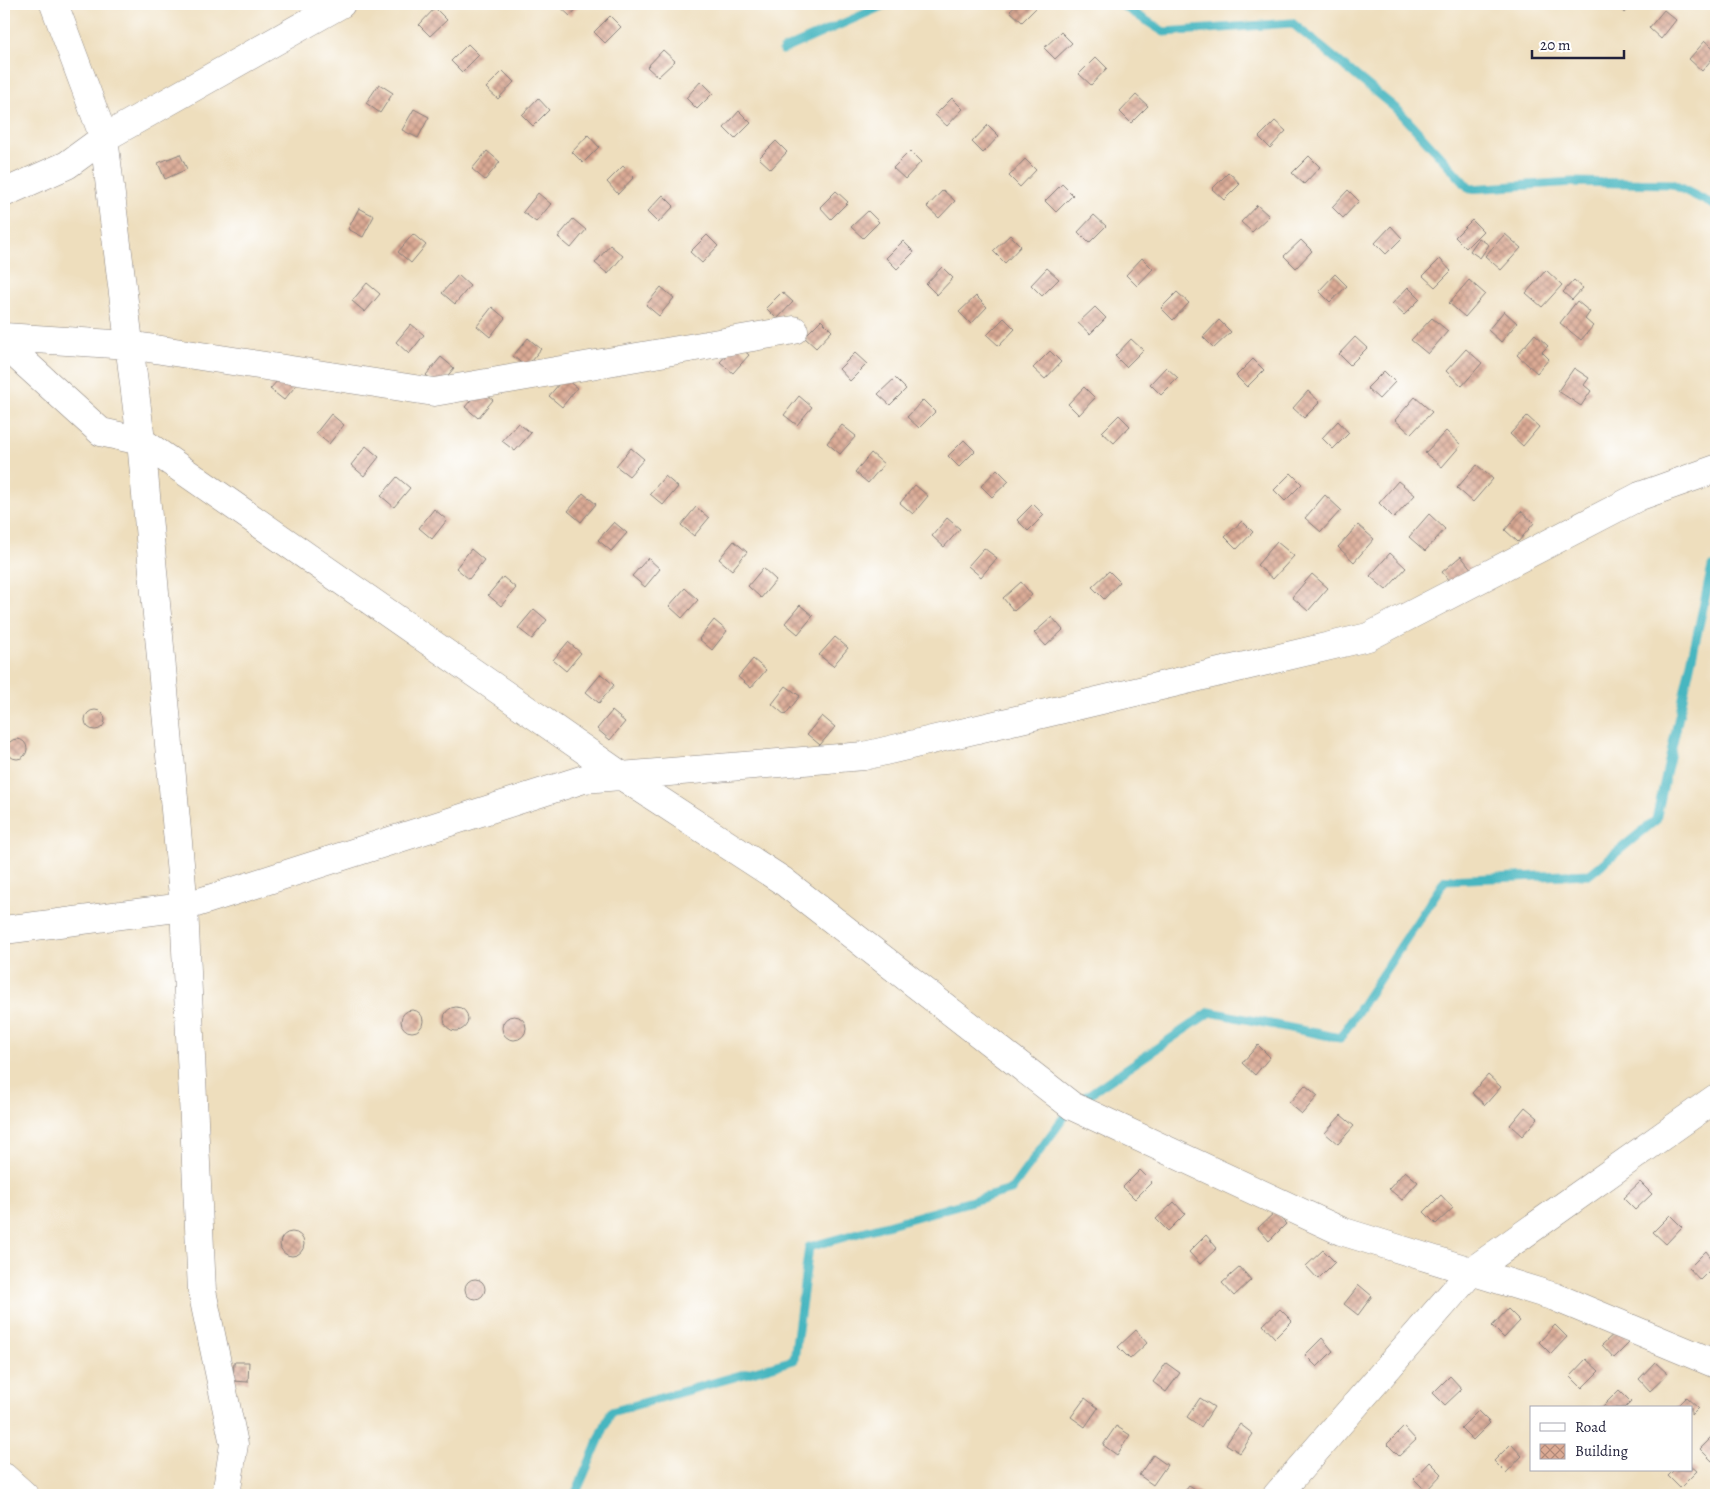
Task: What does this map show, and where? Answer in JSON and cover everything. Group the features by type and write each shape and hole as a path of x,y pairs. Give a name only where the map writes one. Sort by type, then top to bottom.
{"street":[{"path":"54,4 104,138 141,442 184,907 202,1291 234,1444 226,1495"},
{"path":"4,192 67,165 104,138 341,4"},
{"path":"4,337 129,345 434,392 794,330"},
{"path":"4,344 101,432 141,442 622,776 783,881 1072,1106 1340,1231 1555,1297 1716,1364"},
{"path":"4,930 184,907 584,779 864,756 1368,637 1640,496 1716,469"},
{"path":"1278,1495 1472,1271 1716,1098"},
{"path":"4,1477 24,1495"}],"building":[{"path":"557,4 581,4 570,16"},
{"path":"1018,4 1037,4 1038,6 1022,22 1010,11"},
{"path":"1615,4 1633,4 1625,13"},
{"path":"435,8 447,20 430,36 419,25"},
{"path":"1664,10 1676,20 1661,39 1649,28"},
{"path":"610,16 621,27 605,43 594,32"},
{"path":"1061,32 1072,43 1055,59 1044,48"},
{"path":"1705,41 1716,50 1716,54 1702,71 1689,59"},
{"path":"468,44 479,55 462,72 451,61"},
{"path":"663,50 675,61 658,77 647,67"},
{"path":"1096,57 1107,68 1091,85 1079,74"},
{"path":"503,71 514,82 498,99 486,88"},
{"path":"701,81 713,93 697,109 686,98"},
{"path":"379,84 393,93 380,113 366,103"},
{"path":"1136,95 1148,106 1131,123 1120,112"},
{"path":"538,98 549,110 533,126 522,115"},
{"path":"952,98 963,109 947,126 935,115"},
{"path":"414,109 429,117 418,138 402,130"},
{"path":"739,111 751,123 735,139 724,128"},
{"path":"1275,121 1286,131 1270,148 1259,137"},
{"path":"988,125 999,136 983,153 972,142"},
{"path":"588,135 599,147 583,163 572,152"},
{"path":"776,141 787,152 771,169 759,158"},
{"path":"487,151 500,162 485,180 472,169"},
{"path":"910,151 921,162 905,179 893,168"},
{"path":"180,154 187,169 165,179 158,163"},
{"path":"1309,156 1320,167 1304,184 1292,173"},
{"path":"1025,159 1036,170 1020,187 1009,176"},
{"path":"623,166 634,177 618,194 607,182"},
{"path":"1229,172 1240,184 1224,200 1212,189"},
{"path":"1062,184 1073,195 1056,212 1045,201"},
{"path":"943,190 955,201 939,218 927,207"},
{"path":"1348,190 1359,201 1343,218 1332,207"},
{"path":"836,191 848,202 831,219 820,207"},
{"path":"538,193 551,204 536,222 523,212"},
{"path":"663,195 674,206 658,223 647,212"},
{"path":"1257,205 1269,216 1252,232 1241,222"},
{"path":"359,208 374,216 363,237 348,229"},
{"path":"868,211 879,222 863,238 851,227"},
{"path":"1094,215 1106,226 1089,243 1078,232"},
{"path":"573,219 586,230 571,248 558,237"},
{"path":"1472,220 1483,231 1466,248 1455,237"},
{"path":"1391,226 1402,238 1386,254 1375,243"},
{"path":"413,234 426,245 411,263 398,252"},
{"path":"1505,234 1521,248 1501,270 1485,256"},
{"path":"707,235 718,246 702,263 690,252"},
{"path":"1010,235 1021,246 1005,263 993,251"},
{"path":"1479,238 1489,245 1480,258 1470,251"},
{"path":"1301,240 1312,251 1296,268 1284,256"},
{"path":"903,241 914,252 897,269 886,258"},
{"path":"610,245 623,256 608,274 595,263"},
{"path":"1142,258 1153,269 1137,286 1126,275"},
{"path":"1440,259 1451,271 1435,287 1423,276"},
{"path":"942,267 953,278 937,295 926,284"},
{"path":"1047,268 1059,279 1042,296 1031,285"},
{"path":"1546,270 1562,285 1542,307 1526,293"},
{"path":"1335,274 1347,286 1330,302 1319,291"},
{"path":"458,275 470,286 455,304 442,293"},
{"path":"1469,280 1485,294 1465,317 1449,303"},
{"path":"1574,280 1583,288 1572,300 1563,292"},
{"path":"367,283 380,294 365,312 352,301"},
{"path":"661,287 674,298 659,316 646,305"},
{"path":"1408,287 1420,299 1404,315 1392,304"},
{"path":"782,292 793,302 777,319 766,308"},
{"path":"1177,292 1189,303 1173,320 1161,308"},
{"path":"976,296 987,307 971,324 959,312"},
{"path":"1577,301 1590,312 1585,319 1593,326 1581,340 1560,323"},
{"path":"492,307 505,318 490,337 477,326"},
{"path":"1095,307 1106,318 1090,334 1078,323"},
{"path":"1504,311 1517,323 1501,342 1488,330"},
{"path":"1004,318 1015,329 999,346 987,335"},
{"path":"1432,318 1448,331 1428,354 1411,340"},
{"path":"821,320 832,331 816,348 804,337"},
{"path":"1219,320 1231,332 1214,348 1203,337"},
{"path":"411,324 424,335 409,354 396,342"},
{"path":"1535,334 1548,346 1542,352 1549,359 1537,373 1517,355"},
{"path":"1355,337 1367,348 1350,365 1339,354"},
{"path":"528,338 541,349 526,367 513,356"},
{"path":"1131,339 1143,350 1126,367 1115,356"},
{"path":"736,344 749,355 733,373 720,362"},
{"path":"1466,349 1482,363 1462,386 1446,371"},
{"path":"1050,351 1061,362 1045,379 1033,368"},
{"path":"855,353 867,364 850,381 839,369"},
{"path":"441,357 454,368 439,386 426,375"},
{"path":"1253,359 1264,370 1247,387 1236,376"},
{"path":"1166,367 1178,378 1161,395 1150,384"},
{"path":"1574,368 1589,378 1584,385 1591,391 1581,406 1558,391"},
{"path":"286,371 299,382 284,400 270,389"},
{"path":"1384,371 1395,382 1379,399 1367,388"},
{"path":"564,378 577,388 562,407 549,396"},
{"path":"895,378 906,389 890,405 878,394"},
{"path":"1084,387 1095,398 1079,415 1068,404"},
{"path":"480,389 493,400 478,418 465,407"},
{"path":"1308,391 1320,402 1304,418 1293,408"},
{"path":"799,396 812,407 797,425 784,415"},
{"path":"1415,397 1432,412 1411,434 1395,420"},
{"path":"923,400 935,412 919,428 907,417"},
{"path":"331,414 344,425 329,444 316,433"},
{"path":"1119,415 1130,426 1114,443 1102,432"},
{"path":"1527,416 1539,427 1523,446 1510,434"},
{"path":"1338,421 1349,433 1333,449 1322,438"},
{"path":"518,423 531,433 515,451 502,441"},
{"path":"842,425 856,436 840,454 827,443"},
{"path":"1446,431 1461,445 1442,467 1425,453"},
{"path":"964,440 975,451 959,467 948,456"},
{"path":"366,446 379,457 364,476 351,465"},
{"path":"631,448 644,459 629,476 616,466"},
{"path":"871,453 884,464 868,483 855,472"},
{"path":"1477,465 1493,479 1473,502 1457,488"},
{"path":"997,469 1009,481 992,497 981,486"},
{"path":"1291,473 1302,484 1285,501 1274,490"},
{"path":"665,476 678,487 663,505 650,494"},
{"path":"397,477 410,488 394,507 381,496"},
{"path":"1398,481 1415,495 1394,518 1379,503"},
{"path":"915,485 928,496 913,514 900,503"},
{"path":"583,493 596,504 581,522 568,511"},
{"path":"1325,495 1341,510 1321,532 1305,518"},
{"path":"1033,504 1044,515 1028,531 1017,520"},
{"path":"696,507 709,518 694,536 681,525"},
{"path":"434,509 447,520 432,539 419,528"},
{"path":"1521,511 1534,523 1518,542 1505,530"},
{"path":"1429,514 1445,529 1425,551 1409,537"},
{"path":"947,518 960,529 944,547 932,536"},
{"path":"1242,521 1253,532 1237,549 1225,537"},
{"path":"614,522 627,533 611,551 598,540"},
{"path":"1358,525 1374,539 1354,562 1338,547"},
{"path":"734,541 747,552 732,570 719,559"},
{"path":"1277,542 1294,556 1273,579 1257,565"},
{"path":"984,548 997,558 981,577 968,566"},
{"path":"471,549 484,560 469,579 456,568"},
{"path":"1390,553 1406,568 1386,590 1370,576"},
{"path":"1461,556 1472,570 1452,585 1442,572"},
{"path":"648,558 660,569 645,587 632,576"},
{"path":"763,568 776,580 761,598 748,586"},
{"path":"1109,571 1120,582 1104,599 1092,587"},
{"path":"1312,574 1328,588 1308,611 1292,597"},
{"path":"503,577 516,588 501,606 488,595"},
{"path":"1021,582 1032,595 1014,611 1003,598"},
{"path":"685,588 698,600 682,618 669,606"},
{"path":"800,605 813,616 798,634 785,623"},
{"path":"534,609 547,620 532,639 518,628"},
{"path":"1052,617 1063,630 1046,646 1034,633"},
{"path":"714,620 727,631 712,650 699,639"},
{"path":"835,637 848,648 833,666 819,655"},
{"path":"568,642 581,653 566,671 553,660"},
{"path":"753,659 766,670 751,688 738,677"},
{"path":"601,674 614,685 599,703 586,692"},
{"path":"786,686 800,696 785,715 772,704"},
{"path":"95,710 102,713 105,720 102,727 95,730 88,727 85,720 88,713"},
{"path":"612,711 625,722 610,740 597,729"},
{"path":"822,716 835,727 820,745 807,734"},
{"path":"17,739 24,742 27,749 24,756 17,759 10,756 7,749 10,742"},
{"path":"456,1007 464,1011 468,1019 464,1027 456,1031 448,1027 444,1019 448,1011"},
{"path":"408,1010 416,1010 423,1017 423,1025 416,1032 408,1032 401,1025 401,1017"},
{"path":"514,1016 522,1020 526,1028 522,1036 514,1040 506,1036 502,1028 506,1020"},
{"path":"1258,1045 1270,1057 1255,1075 1242,1063"},
{"path":"1488,1075 1501,1087 1485,1105 1472,1093"},
{"path":"1305,1085 1318,1096 1302,1114 1289,1103"},
{"path":"1525,1107 1538,1118 1522,1136 1510,1125"},
{"path":"1341,1115 1354,1126 1338,1144 1325,1133"},
{"path":"1140,1170 1152,1182 1135,1199 1123,1187"},
{"path":"1405,1171 1418,1182 1402,1200 1389,1189"},
{"path":"1640,1182 1652,1194 1635,1210 1623,1198"},
{"path":"1441,1195 1453,1208 1436,1224 1424,1212"},
{"path":"1174,1202 1185,1214 1168,1231 1156,1219"},
{"path":"1275,1212 1286,1224 1269,1241 1258,1228"},
{"path":"1670,1215 1682,1227 1666,1244 1653,1232"},
{"path":"292,1232 300,1236 304,1244 300,1252 292,1256 284,1252 280,1244 284,1236"},
{"path":"1206,1235 1217,1248 1200,1264 1189,1252"},
{"path":"1323,1250 1335,1262 1318,1279 1306,1266"},
{"path":"1706,1251 1716,1264 1700,1280 1689,1268"},
{"path":"1240,1267 1251,1280 1234,1296 1222,1283"},
{"path":"475,1279 482,1282 485,1289 482,1296 475,1299 468,1296 465,1289 468,1282"},
{"path":"1359,1285 1372,1296 1358,1315 1344,1304"},
{"path":"1280,1309 1292,1321 1275,1338 1263,1325"},
{"path":"1508,1309 1520,1321 1504,1338 1492,1326"},
{"path":"1555,1325 1567,1337 1551,1354 1539,1342"},
{"path":"1619,1329 1631,1341 1614,1358 1602,1345"},
{"path":"1136,1330 1147,1343 1130,1359 1118,1347"},
{"path":"1322,1338 1333,1351 1317,1367 1305,1355"},
{"path":"1586,1359 1599,1371 1582,1388 1570,1376"},
{"path":"234,1362 249,1362 248,1382 233,1381"},
{"path":"1655,1362 1668,1374 1650,1391 1639,1379"},
{"path":"1166,1363 1180,1373 1166,1392 1153,1382"},
{"path":"1450,1376 1462,1389 1445,1405 1433,1393"},
{"path":"1619,1390 1631,1402 1627,1406 1603,1406"},
{"path":"1686,1397 1698,1408 1692,1414 1692,1406 1677,1406"},
{"path":"1085,1398 1098,1408 1085,1427 1071,1417"},
{"path":"1200,1398 1214,1407 1201,1427 1187,1417"},
{"path":"1478,1411 1490,1423 1473,1440 1461,1428"},
{"path":"1240,1424 1253,1434 1240,1453 1226,1444"},
{"path":"1116,1426 1130,1435 1117,1455 1103,1445"},
{"path":"1404,1427 1416,1440 1399,1456 1387,1444"},
{"path":"1716,1433 1716,1457 1712,1461 1700,1449"},
{"path":"1511,1444 1522,1456 1506,1473 1494,1461"},
{"path":"1153,1455 1167,1465 1153,1485 1139,1475"},
{"path":"1430,1462 1442,1474 1426,1491 1414,1479"},
{"path":"1692,1467 1697,1471 1680,1488 1668,1476 1672,1472 1692,1472"},
{"path":"1189,1486 1203,1495 1182,1495"}],"waterway":[{"path":"783,50 887,4"},
{"path":"1120,4 1164,32 1292,23 1400,112 1470,189 1573,182 1672,184 1716,206"},
{"path":"575,1495 611,1412 794,1360 809,1247 1011,1190 1072,1106 1210,1012 1340,1038 1445,880 1590,874 1656,820 1712,567 1716,567"}]}
